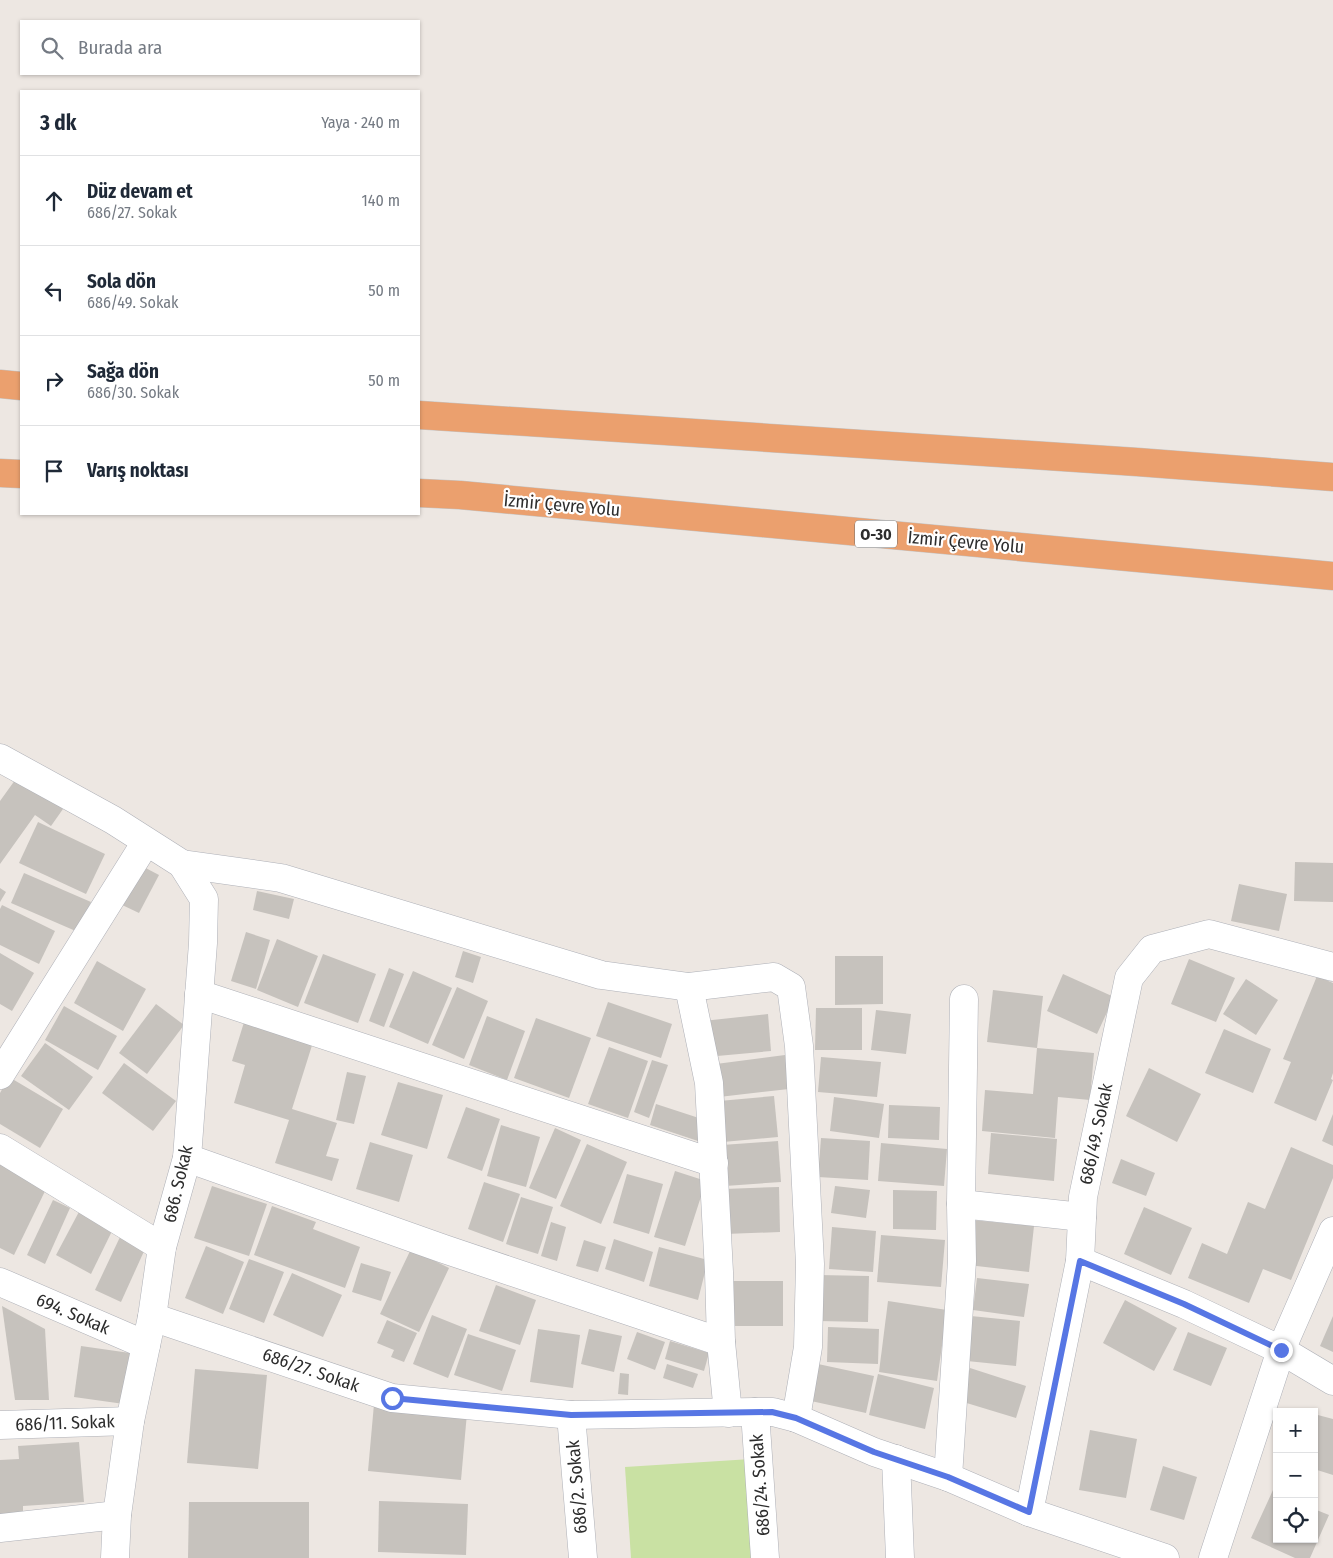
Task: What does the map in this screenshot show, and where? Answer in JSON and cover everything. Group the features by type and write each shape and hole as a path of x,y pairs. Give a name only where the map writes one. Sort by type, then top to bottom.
{"highway":[{"path":"0,384 20,386"},
{"path":"420,415 1137,462 1333,477"},
{"path":"0,473 20,474"},
{"name":"İzmir Çevre Yolu","path":"420,493 460,495 1333,576"}],"street":[{"name":"686. Sokak","path":"2,763 112,820 182,864 204,899 203,943 187,1158 162,1247 152,1317 130,1421 117,1515 115,1558"},
{"path":"0,1074 146,842"},
{"path":"182,864 281,878 601,975 689,987 774,977 791,987 799,1046 810,1264 808,1347 796,1418"},
{"name":"686/49. Sokak","path":"1029,1512 1080,1261 1083,1197 1129,978 1152,949 1210,934 1333,967"},
{"name":"686/24. Sokak","path":"689,987 709,1083 721,1342 742,1412 765,1558"},
{"path":"199,994 714,1163"},
{"path":"948,1477 962,1261 964,999"},
{"path":"0,1148 162,1247"},
{"path":"187,1158 444,1249 721,1342"},
{"path":"961,1204 1082,1216"},
{"path":"1213,1558 1281,1350 1333,1231"},
{"path":"1080,1261 1184,1304 1281,1350 1333,1381"},
{"name":"694. Sokak","path":"0,1282 146,1345"},
{"name":"686/27. Sokak","path":"152,1317 392,1398 571,1415 772,1412 796,1418 874,1452 948,1477 1029,1512 1166,1558"},
{"name":"686/2. Sokak","path":"571,1415 583,1558"},
{"name":"686/11. Sokak","path":"0,1425 130,1421"},
{"path":"896,1460 900,1558"},
{"path":"0,1528 117,1515"}],"green space":[{"path":"751,1459 758,1558 631,1558 625,1467"}],"building":[{"path":"18,776 63,809 51,826 35,815 0,864 0,801"},
{"path":"38,822 105,854 86,894 19,863"},
{"path":"1295,862 1333,863 1333,902 1294,901"},
{"path":"138,864 159,875 139,913 118,903"},
{"path":"24,873 91,902 78,932 11,903"},
{"path":"1239,884 1287,894 1279,931 1231,921"},
{"path":"0,888 6,892 0,902"},
{"path":"257,891 294,899 289,919 253,910"},
{"path":"2,905 55,931 39,964 0,945 0,909"},
{"path":"246,932 270,940 256,989 231,981"},
{"path":"277,939 318,956 298,1007 257,990"},
{"path":"463,951 481,957 473,983 455,977"},
{"path":"0,953 34,973 12,1011 0,1004"},
{"path":"323,954 376,974 358,1023 304,1003"},
{"path":"835,956 883,956 883,1004 835,1005"},
{"path":"1189,959 1235,978 1216,1022 1171,1004"},
{"path":"97,961 146,989 123,1031 74,1003"},
{"path":"389,968 404,974 384,1027 369,1021"},
{"path":"413,971 452,988 428,1044 389,1027"},
{"path":"1063,974 1114,997 1097,1034 1047,1011"},
{"path":"1317,976 1333,983 1333,1073 1331,1079 1333,1080 1316,1121 1274,1103 1291,1062 1283,1059"},
{"path":"1246,979 1278,1000 1256,1035 1223,1014"},
{"path":"457,987 488,1001 464,1059 432,1045"},
{"path":"993,990 1043,996 1037,1048 987,1042"},
{"path":"608,1002 672,1024 661,1058 596,1036"},
{"path":"156,1004 184,1025 147,1074 119,1053"},
{"path":"64,1006 117,1036 98,1070 45,1040"},
{"path":"816,1008 862,1008 862,1050 815,1050"},
{"path":"876,1010 911,1014 906,1054 871,1050"},
{"path":"768,1014 771,1051 706,1057 703,1021"},
{"path":"487,1016 525,1031 507,1080 469,1065"},
{"path":"536,1018 591,1038 569,1098 514,1078"},
{"path":"245,1019 314,1039 292,1109 337,1123 326,1156 339,1159 332,1181 275,1163 289,1120 234,1103 245,1065 232,1061"},
{"path":"1224,1029 1271,1049 1253,1093 1205,1073"},
{"path":"45,1043 93,1077 69,1110 21,1076"},
{"path":"609,1047 648,1061 628,1118 588,1104"},
{"path":"1037,1048 1094,1053 1090,1100 1058,1097 1055,1138 982,1131 985,1090 1033,1094"},
{"path":"785,1055 789,1089 719,1097 716,1064"},
{"path":"821,1057 881,1062 877,1097 818,1092"},
{"path":"652,1060 668,1065 649,1118 634,1112"},
{"path":"124,1063 176,1101 153,1131 102,1093"},
{"path":"1149,1068 1201,1094 1177,1142 1126,1116"},
{"path":"347,1072 366,1076 354,1124 336,1120"},
{"path":"9,1077 63,1109 40,1148 0,1124 0,1093"},
{"path":"398,1082 443,1095 427,1149 381,1135"},
{"path":"774,1096 778,1137 723,1142 719,1101"},
{"path":"834,1097 884,1104 879,1138 830,1131"},
{"path":"656,1104 705,1120 698,1141 650,1125"},
{"path":"889,1105 940,1107 939,1140 888,1138"},
{"path":"466,1107 500,1119 482,1171 447,1158"},
{"path":"1333,1114 1333,1146 1322,1141"},
{"path":"501,1125 540,1137 526,1187 487,1176"},
{"path":"555,1128 581,1140 556,1199 529,1188"},
{"path":"991,1133 1057,1139 1054,1181 988,1174"},
{"path":"821,1138 870,1141 868,1180 818,1177"},
{"path":"778,1141 781,1182 725,1186 722,1145"},
{"path":"370,1142 413,1155 399,1202 356,1189"},
{"path":"881,1143 947,1149 944,1186 878,1181"},
{"path":"587,1144 627,1162 601,1224 560,1206"},
{"path":"1291,1147 1333,1165 1333,1178 1291,1280 1263,1269 1249,1303 1188,1278 1202,1243 1227,1254 1248,1202 1265,1209"},
{"path":"1121,1159 1155,1173 1146,1196 1112,1183"},
{"path":"0,1163 47,1187 14,1255 0,1248"},
{"path":"675,1171 706,1181 685,1246 654,1237"},
{"path":"627,1174 663,1184 649,1234 613,1223"},
{"path":"484,1182 520,1194 503,1242 468,1229"},
{"path":"212,1186 267,1204 249,1256 194,1238"},
{"path":"835,1186 870,1190 866,1218 831,1213"},
{"path":"779,1187 780,1232 725,1234 724,1189"},
{"path":"893,1190 937,1191 936,1230 893,1229"},
{"path":"521,1197 553,1207 538,1254 506,1244"},
{"path":"53,1200 70,1208 45,1264 27,1255"},
{"path":"272,1206 316,1222 313,1229 360,1247 345,1288 254,1255"},
{"path":"1144,1207 1192,1228 1171,1275 1124,1254"},
{"path":"81,1208 115,1225 91,1274 56,1255"},
{"path":"972,1220 1034,1226 1029,1272 968,1265"},
{"path":"551,1222 566,1227 557,1261 541,1256"},
{"path":"832,1227 876,1231 873,1272 829,1269"},
{"path":"881,1235 945,1240 941,1287 877,1282"},
{"path":"120,1237 145,1249 121,1302 95,1290"},
{"path":"614,1239 653,1252 644,1282 605,1269"},
{"path":"584,1240 606,1247 598,1272 576,1266"},
{"path":"206,1246 244,1262 223,1314 185,1298"},
{"path":"659,1247 708,1260 698,1300 649,1286"},
{"path":"411,1249 449,1268 419,1332 380,1314"},
{"path":"249,1259 284,1272 264,1323 229,1309"},
{"path":"361,1263 391,1272 381,1301 352,1292"},
{"path":"292,1273 342,1295 323,1337 273,1315"},
{"path":"819,1275 869,1276 868,1322 818,1321"},
{"path":"977,1278 1029,1284 1024,1317 973,1310"},
{"path":"728,1281 783,1281 783,1326 729,1326"},
{"path":"496,1285 536,1300 520,1345 479,1331"},
{"path":"1125,1300 1177,1328 1154,1371 1103,1343"},
{"path":"888,1301 947,1310 937,1381 879,1372"},
{"path":"2,1306 45,1329 49,1400 15,1400"},
{"path":"432,1315 467,1329 448,1378 413,1364"},
{"path":"971,1316 1020,1321 1016,1366 967,1361"},
{"path":"1333,1316 1333,1352 1320,1346"},
{"path":"387,1320 417,1333 404,1362 391,1357 394,1350 377,1343"},
{"path":"828,1327 879,1329 878,1364 827,1362"},
{"path":"538,1329 580,1335 573,1388 530,1382"},
{"path":"589,1329 622,1336 614,1372 581,1364"},
{"path":"637,1332 665,1342 655,1370 627,1359"},
{"path":"1188,1332 1227,1348 1211,1386 1173,1370"},
{"path":"468,1334 516,1350 502,1391 454,1375"},
{"path":"670,1341 709,1353 704,1371 665,1359"},
{"path":"81,1346 130,1353 124,1404 74,1397"},
{"path":"667,1364 698,1374 693,1388 663,1378"},
{"path":"818,1364 874,1376 866,1413 811,1401"},
{"path":"970,1368 1026,1386 1016,1418 960,1401"},
{"path":"195,1369 267,1375 258,1469 187,1463"},
{"path":"620,1373 629,1374 628,1395 618,1394"},
{"path":"878,1374 934,1388 925,1429 869,1415"},
{"path":"374,1404 467,1413 461,1480 368,1471"},
{"path":"1318,1415 1333,1419 1333,1475 1318,1470"},
{"path":"1090,1430 1137,1439 1126,1498 1079,1490"},
{"path":"79,1442 84,1502 23,1506 23,1516 0,1517 0,1460 19,1459 18,1446"},
{"path":"1163,1466 1197,1477 1184,1520 1150,1510"},
{"path":"1273,1490 1273,1543 1317,1543 1310,1558 1295,1558 1251,1538"},
{"path":"379,1501 468,1504 466,1555 378,1552"},
{"path":"189,1502 309,1502 309,1558 188,1558"},
{"path":"1318,1511 1329,1515 1318,1540"}],"route":[{"path":"392,1398 571,1415 772,1412 796,1418 874,1452 948,1477 1029,1512 1080,1261 1184,1304 1281,1350"}]}
